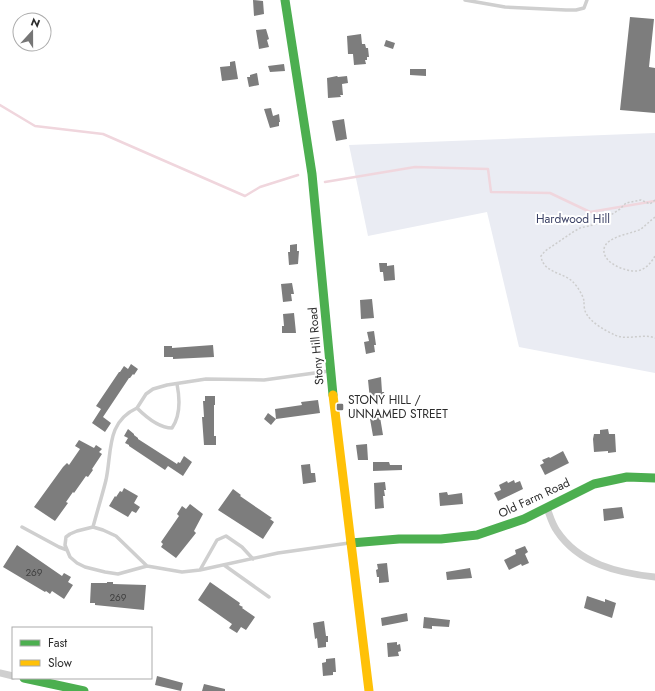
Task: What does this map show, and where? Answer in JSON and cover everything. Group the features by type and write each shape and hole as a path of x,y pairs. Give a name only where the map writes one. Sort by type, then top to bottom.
{"main road":[{"name":"Stony Hill Road","path":"285,0 312,174 330,371 369,691"},
{"name":"Old Farm Road","path":"351,543 399,539 440,539 477,535 524,519 594,484 627,477 655,478"},
{"path":"29,679 84,691"}],"street":[{"path":"547,508 556,530 566,543 579,554 610,569 655,577"},
{"path":"0,673 12,676"}],"lane":[{"path":"465,0 505,7 566,10 584,8 587,0"},
{"path":"93,528 106,478 113,432 126,414 137,408 146,394 153,389 167,385 206,379 264,380 330,371"},
{"path":"137,408 144,415 164,427 172,428 176,422 178,414 179,396 177,384"},
{"path":"22,527 58,547 67,550"},
{"path":"147,566 116,536 103,530 93,528 70,534 66,537 65,545 67,550 70,557 77,563 84,567 118,574 147,566 182,572 200,570 278,553 351,543"},
{"path":"200,570 217,540 226,536 242,547 253,559"},
{"path":"224,565 269,597"}],"path":[{"path":"655,200 650,204 641,200 626,203 620,209 597,224 580,228 573,232 545,251 541,256 544,266 575,283 583,298 586,313 604,329 623,338 649,336 655,338"},
{"path":"655,217 641,229 616,238 607,243 604,248 608,260 616,266 628,270 638,271 646,267 655,256"}],"green space":[{"name":"Hardwood Hill","path":"655,133 655,373 519,347 487,212 368,236 349,145"}],"building":[{"path":"253,0 263,1 264,14 254,16"},
{"path":"630,17 654,19 649,67 655,68 655,113 620,110"},
{"path":"266,29 269,39 267,40 269,47 259,49 256,30"},
{"path":"361,34 362,44 365,44 366,48 368,48 369,57 365,60 366,64 354,65 353,54 348,54 347,36"},
{"path":"386,40 395,43 393,49 384,46"},
{"path":"235,61 238,79 222,81 220,67 230,66 230,62"},
{"path":"284,64 285,71 270,72 268,66"},
{"path":"410,69 426,69 426,76 410,75"},
{"path":"257,73 259,85 249,87 247,77"},
{"path":"347,76 348,83 342,84 343,95 340,95 341,97 328,98 327,78"},
{"path":"271,108 273,116 279,114 280,122 279,126 270,128 264,109"},
{"path":"344,119 347,139 336,141 332,121"},
{"path":"297,244 297,251 299,251 298,264 289,265 288,252 290,252 290,245"},
{"path":"379,263 387,263 387,266 394,265 395,280 384,281 383,272 380,272"},
{"path":"292,283 294,294 291,294 292,301 283,302 281,284"},
{"path":"372,299 374,318 361,319 360,300"},
{"path":"294,313 296,333 282,333 282,326 284,326 283,314"},
{"path":"374,331 376,345 374,345 375,352 366,354 364,342 369,341 367,332"},
{"path":"213,345 214,357 173,359 173,357 164,357 164,346 172,346 172,348"},
{"path":"131,364 138,369 134,375 133,374 129,378 103,417 111,423 105,432 92,423 101,409 96,406 124,366 128,369"},
{"path":"381,377 382,392 384,392 385,398 370,400 368,380"},
{"path":"205,396 215,396 214,436 216,436 216,445 204,445 202,417 204,417 203,401 205,401"},
{"path":"318,400 320,413 276,419 275,409 302,405 301,402"},
{"path":"268,413 276,419 271,425 264,419"},
{"path":"380,417 383,435 373,436 370,419"},
{"path":"128,429 138,439 177,464 178,462 180,463 184,456 192,462 183,476 168,466 165,470 125,443 128,438 124,436"},
{"path":"608,429 609,434 615,434 616,452 594,452 594,434 600,434 600,430"},
{"path":"79,440 94,448 96,445 102,449 99,452 102,454 88,477 86,476 74,493 73,492 66,502 68,503 55,521 34,507 63,467 67,463 69,465 80,449 75,446"},
{"path":"367,444 368,460 358,460 356,445"},
{"path":"563,451 569,463 545,475 540,465 544,463 542,460 549,457 550,458"},
{"path":"373,462 389,462 390,465 402,465 402,470 373,471"},
{"path":"310,464 311,473 315,473 316,482 303,484 301,465"},
{"path":"514,480 515,483 520,481 523,489 498,501 494,493 501,490 499,485 507,481 508,483"},
{"path":"385,482 386,490 384,490 385,496 383,496 384,508 375,509 374,483"},
{"path":"124,488 138,496 134,503 140,507 136,513 132,511 128,517 109,506 115,496 116,497 120,491 122,492"},
{"path":"233,489 241,495 240,496 272,518 270,519 274,522 263,539 218,510"},
{"path":"447,492 448,495 462,493 463,504 440,506 439,493"},
{"path":"190,504 203,514 194,531 196,533 176,558 161,547 163,544 161,542 179,516 177,514 182,506 186,509"},
{"path":"622,507 624,518 604,521 603,509"},
{"path":"17,545 62,576 64,573 71,577 68,582 73,585 64,599 52,591 50,594 46,591 45,592 3,567"},
{"path":"525,546 528,552 525,554 529,563 522,566 521,564 509,570 504,560 516,554 515,550"},
{"path":"387,563 389,582 379,583 379,577 377,577 376,570 378,569 377,564"},
{"path":"470,568 472,578 447,580 446,572"},
{"path":"113,582 113,584 146,585 144,610 95,605 95,603 90,603 91,583"},
{"path":"210,582 240,603 239,605 243,607 242,608 255,617 246,630 241,627 237,633 229,628 232,624 198,600"},
{"path":"587,596 605,602 605,599 616,603 612,618 584,608"},
{"path":"407,613 408,621 382,626 381,618"},
{"path":"424,617 450,620 449,627 432,626 432,629 423,628"},
{"path":"324,621 328,642 326,642 326,647 318,648 313,623"},
{"path":"397,642 397,645 400,644 401,651 398,652 399,656 388,657 387,643"},
{"path":"335,658 336,672 333,672 333,675 323,676 322,663 326,662 326,659"},
{"path":"157,676 183,683 181,691 155,685"},
{"path":"204,684 225,689 225,691 202,691"}],"waterway":[{"path":"0,105 35,126 103,134 245,196 260,187 298,175"},
{"path":"325,182 415,167 488,169 491,192 550,193 590,212 655,201"}],"traffic: fast":[{"path":"285,0 312,174 333,395"},
{"path":"351,543 399,539 441,539 477,535 524,519 594,484 627,477 655,478"},
{"path":"29,679 84,691"}],"traffic: slow":[{"path":"333,395 369,691"}],"place":[{"name":"STONY HILL / UNNAMED STREET","path":"340,407"}]}
